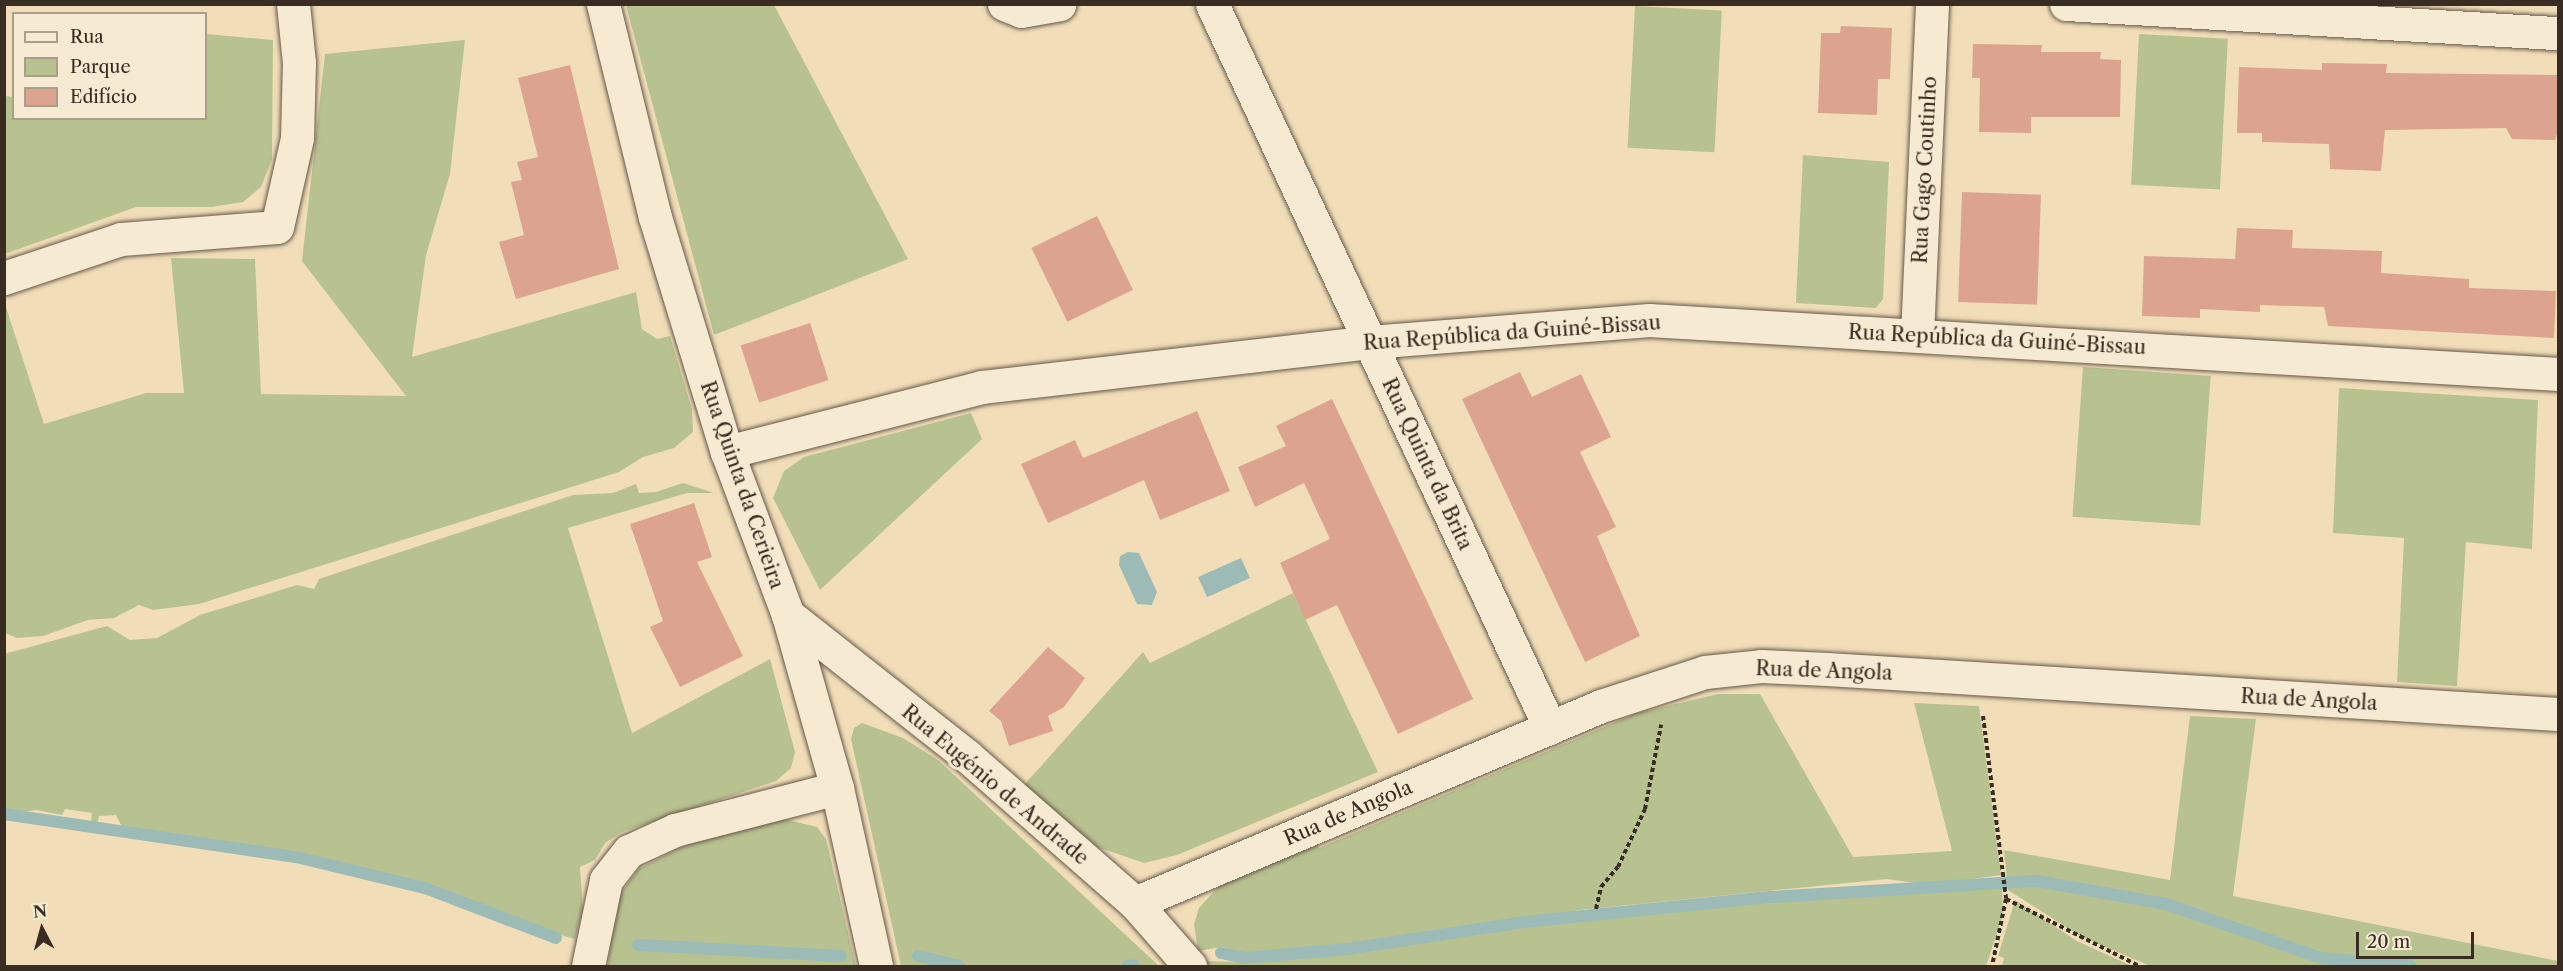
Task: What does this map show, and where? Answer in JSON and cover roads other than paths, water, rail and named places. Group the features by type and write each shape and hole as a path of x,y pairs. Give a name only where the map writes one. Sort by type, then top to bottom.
{"street":[{"path":"4,278 121,238 277,227 297,138 299,63 293,4"},
{"name":"Rua Quinta da Cerieira","path":"603,4 655,217 727,452 788,615 837,788 876,966"},
{"path":"1004,4 1021,11 1059,4"},
{"name":"Rua Quinta da Brita","path":"1212,4 1550,728"},
{"name":"Rua Gago Coutinho","path":"1917,335 1932,4"},
{"path":"2066,4 2559,33"},
{"name":"Rua República da Guiné-Bissau","path":"727,452 982,387 1370,342 1649,320 2559,374"},
{"name":"Rua Eugénio de Andrade","path":"788,615 967,756 1135,903 1190,966"},
{"name":"Rua de Angola","path":"1135,903 1550,728 1677,679 1761,666 2559,714"},
{"path":"588,966 606,880 629,851 675,830 837,788"}],"water":[{"path":"1128,552 1139,553 1157,592 1152,605 1137,604 1119,565 1120,556"},
{"path":"1241,558 1250,578 1207,597 1198,577"}],"waterway":[{"path":"4,814 296,857 425,888 556,938"},
{"path":"1221,953 1245,958 1348,949 1524,922 1772,897 2037,881 2166,904 2321,958 2411,966"},
{"path":"638,945 841,956"},
{"path":"918,956 959,966"},
{"path":"1127,966 1134,965"}]}
